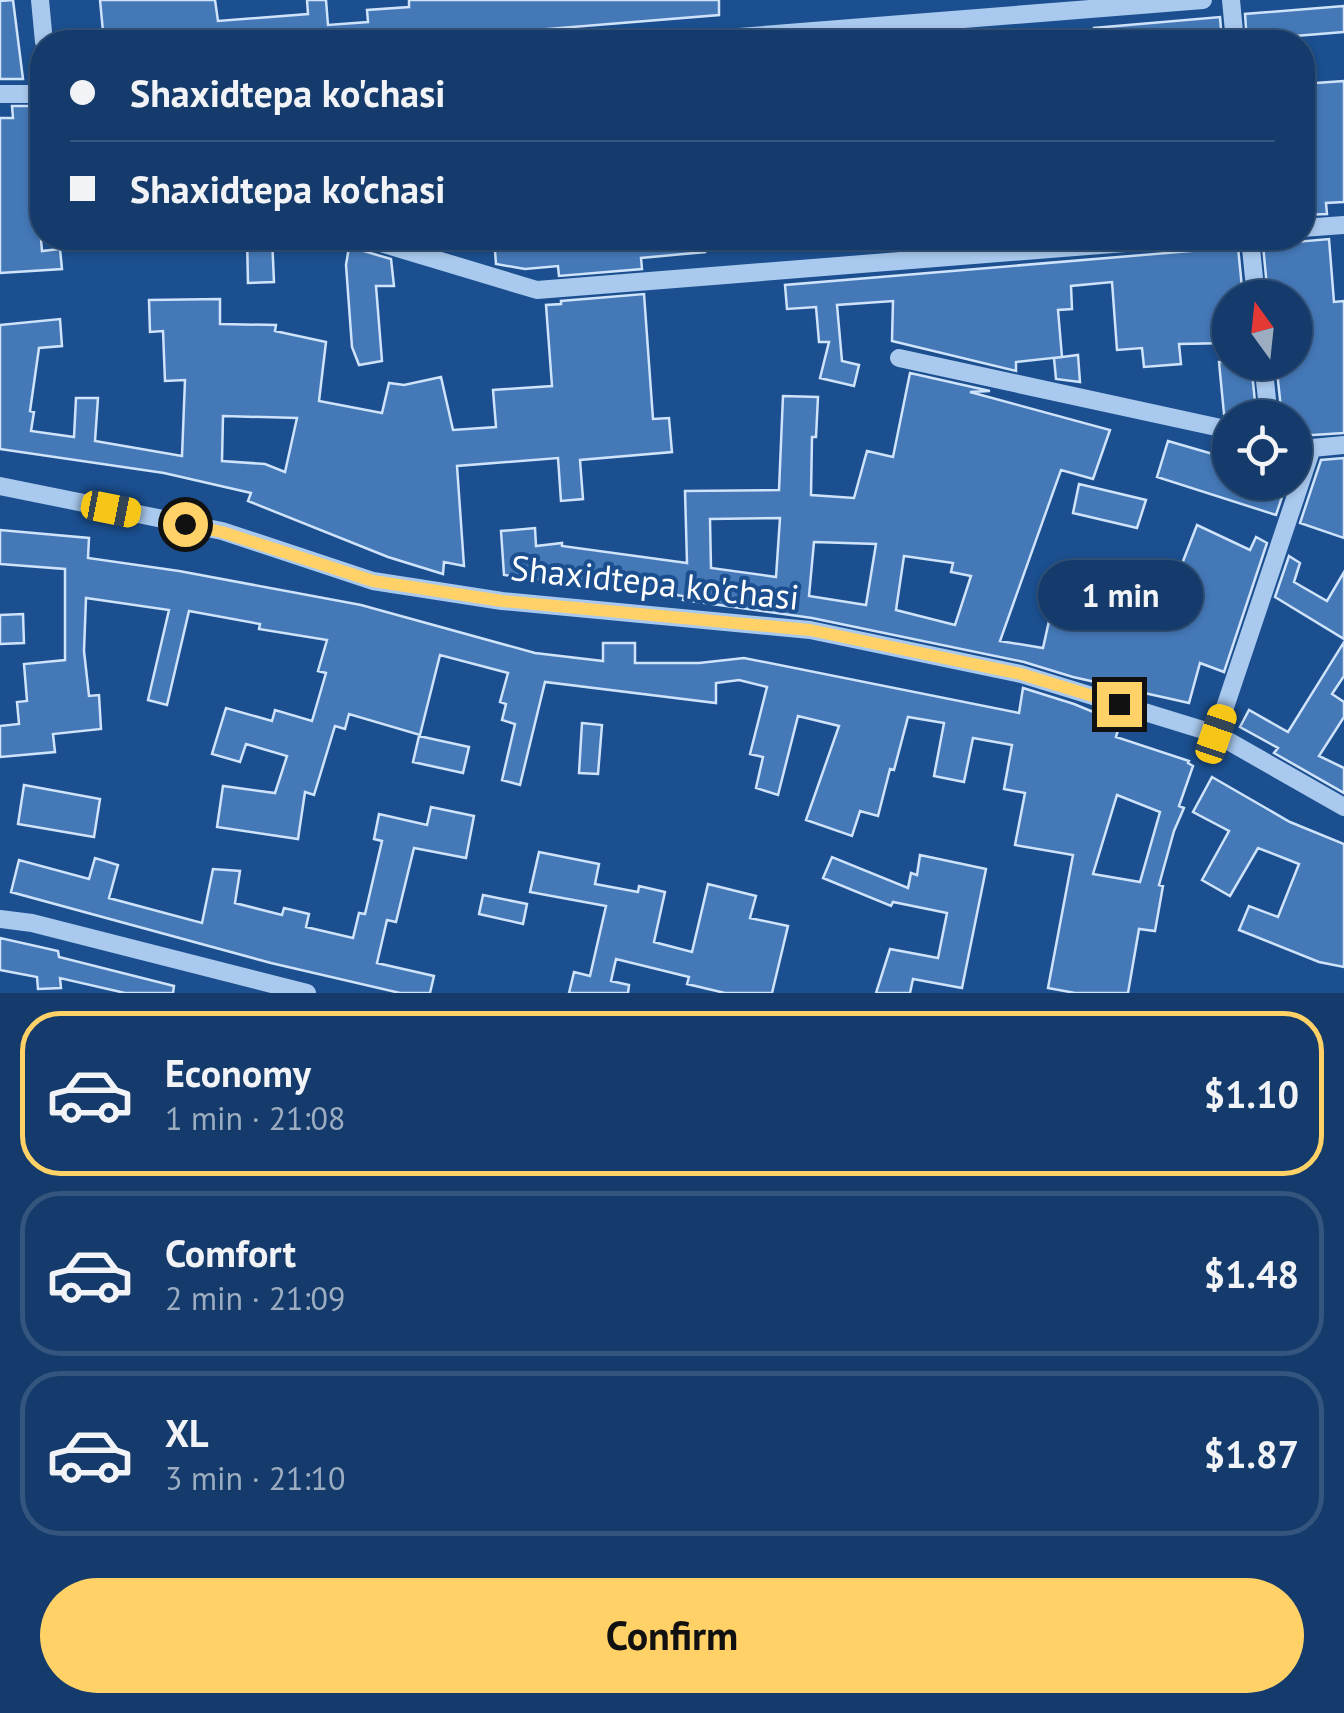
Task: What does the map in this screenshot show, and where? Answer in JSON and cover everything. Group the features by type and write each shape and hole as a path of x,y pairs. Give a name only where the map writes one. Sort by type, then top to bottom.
{"street":[{"path":"40,0 43,30"},
{"path":"826,30 1202,0"},
{"path":"1231,0 1234,30"},
{"path":"0,94 30,94"},
{"path":"1315,227 1344,225"},
{"path":"404,250 537,290 1038,250"},
{"path":"1251,250 1254,280"},
{"path":"899,358 1212,426"},
{"path":"1312,446 1344,446"},
{"name":"Shaxidtepa ko'chasi","path":"0,486 222,532 373,581 502,601 810,630 1021,674 1216,734 1344,807"},
{"path":"1216,734 1288,500"},
{"path":"0,919 307,993"}],"building":[{"path":"13,0 23,79 0,79 0,1"},
{"path":"100,0 215,0 218,21 308,14 307,0 326,0 328,25 368,22 367,10 409,7 409,0 719,0 719,15 535,30 103,30"},
{"path":"1344,6 1344,32 1246,30 1245,14"},
{"path":"1220,17 1221,30 1094,30"},
{"path":"1344,81 1344,202 1326,203 1327,214 1315,214 1315,83"},
{"path":"12,106 30,106 30,250 60,250 62,269 0,273 0,118 13,118"},
{"path":"1329,239 1334,302 1344,301 1344,433 1312,435 1312,400 1280,400 1278,380 1312,380 1312,280 1266,280 1263,250 1315,250 1315,240"},
{"path":"247,250 273,250 274,282 248,283"},
{"path":"348,250 391,259 394,286 376,286 382,361 359,365 352,347 346,265"},
{"path":"495,250 705,252 641,258 642,269 559,276 558,266 525,269 496,264"},
{"path":"1202,250 1238,250 1241,280 1212,280 1212,343 1179,344 1181,364 1144,367 1142,348 1117,350 1112,282 1071,286 1072,309 1058,310 1062,357 1016,362 1016,371 892,341 893,301 837,305 842,361 859,365 854,386 820,378 829,342 819,342 816,307 787,309 785,285"},
{"path":"644,294 653,419 669,418 672,452 580,460 583,499 561,501 558,458 457,466 464,566 444,562 443,574 388,557 248,501 251,493 164,473 0,449 0,325 60,319 62,346 39,348 31,431 74,437 76,398 98,398 95,441 182,456 185,380 165,381 163,331 150,332 149,300 220,299 220,324 276,325 275,331 326,342 319,401 382,413 389,383 404,385 441,377 453,430 496,427 493,390 552,386 546,305","holes":["223,416 297,418 285,472 265,464 222,461"]},
{"path":"1078,355 1080,382 1056,379 1054,358"},
{"path":"910,373 990,391 970,392 1110,430 1093,479 1061,470 1000,641 1043,648 1051,612 1077,617 1085,582 1140,591 1146,562 1180,569 1197,525 1250,550 1256,537 1267,543 1224,672 1200,663 1189,703 1024,662 812,618 683,600 684,596 504,575 501,531 535,528 536,546 562,543 687,563 685,491 779,490 783,396 818,397 816,437 812,437 811,495 854,498 867,451 893,457","holes":["780,518 776,577 711,568 710,519","814,542 876,544 866,605 809,596","904,556 953,563 951,572 971,576 955,625 896,610"]},
{"path":"1221,380 1253,380 1255,400 1223,400"},
{"path":"1168,441 1212,454 1212,495 1157,477"},
{"path":"1344,458 1344,538 1300,523 1308,500 1312,500 1321,460"},
{"path":"1079,484 1146,500 1137,528 1073,513"},
{"path":"1229,500 1281,500 1276,515"},
{"path":"0,530 89,538 88,558 361,605 535,653 603,661 603,643 635,643 635,663 744,658 1019,713 1023,688 1074,704 1120,723 1116,737 1189,761 1193,766 1159,885 1163,886 1155,931 1139,929 1128,993 1075,993 1048,988 1073,855 1015,845 1025,793 1004,789 1012,745 973,738 964,782 934,776 944,723 908,717 878,816 860,811 852,836 806,820 839,726 798,716 778,795 756,788 763,757 750,754 767,687 739,680 716,683 716,703 545,682 520,785 502,780 515,724 502,720 506,704 500,702 508,673 440,655 420,735 349,714 345,729 335,726 314,795 305,792 298,839 217,827 223,786 275,793 287,756 246,744 240,762 212,754 226,708 272,721 275,710 312,721 326,673 318,671 327,640 259,629 260,624 189,611 167,705 148,700 169,610 86,598 84,651 89,696 99,695 101,729 53,734 55,752 0,757 0,726 19,724 17,702 27,701 24,664 65,660 65,569 0,564","holes":["1117,795 1160,812 1140,882 1093,874"]},
{"path":"1289,556 1300,563 1294,582 1327,601 1344,572 1344,639 1275,597"},
{"path":"23,614 24,643 0,644 0,615"},
{"path":"1344,642 1344,676 1332,694 1344,702 1344,717 1319,756 1344,768 1344,793 1274,753 1278,748 1240,727 1249,710 1288,732"},
{"path":"582,723 602,725 598,774 579,773"},
{"path":"419,736 469,747 463,773 413,762"},
{"path":"1212,777 1290,822 1344,844 1344,967 1319,962 1239,930 1249,906 1278,917 1299,864 1258,848 1230,896 1202,880 1229,831 1193,812"},
{"path":"24,785 100,799 94,837 18,824"},
{"path":"431,807 474,816 466,858 414,848 396,922 387,920 377,963 434,976 430,993 400,993 271,963 11,892 19,860 89,879 95,858 118,865 109,898 202,923 213,869 240,871 235,903 282,915 284,908 309,914 306,927 353,938 359,913 365,914 382,841 374,839 379,814 427,825"},
{"path":"539,852 599,864 595,884 638,892 639,886 665,892 654,942 692,952 708,884 756,896 750,918 788,926 772,993 725,993 687,984 689,977 616,959 611,981 629,985 628,993 569,993 574,972 590,976 606,906 530,892"},
{"path":"920,855 986,869 962,988 913,979 910,993 876,993 890,949 938,958 947,913 893,902 891,906 823,878 832,857 908,888 911,873 917,875"},
{"path":"483,895 527,904 523,924 479,914"},
{"path":"0,938 174,986 173,993 125,993 60,978 61,988 38,989 37,977 0,970"}],"route":[{"path":"185,524 222,532 373,581 502,601 810,630 1021,674 1119,704"}]}
